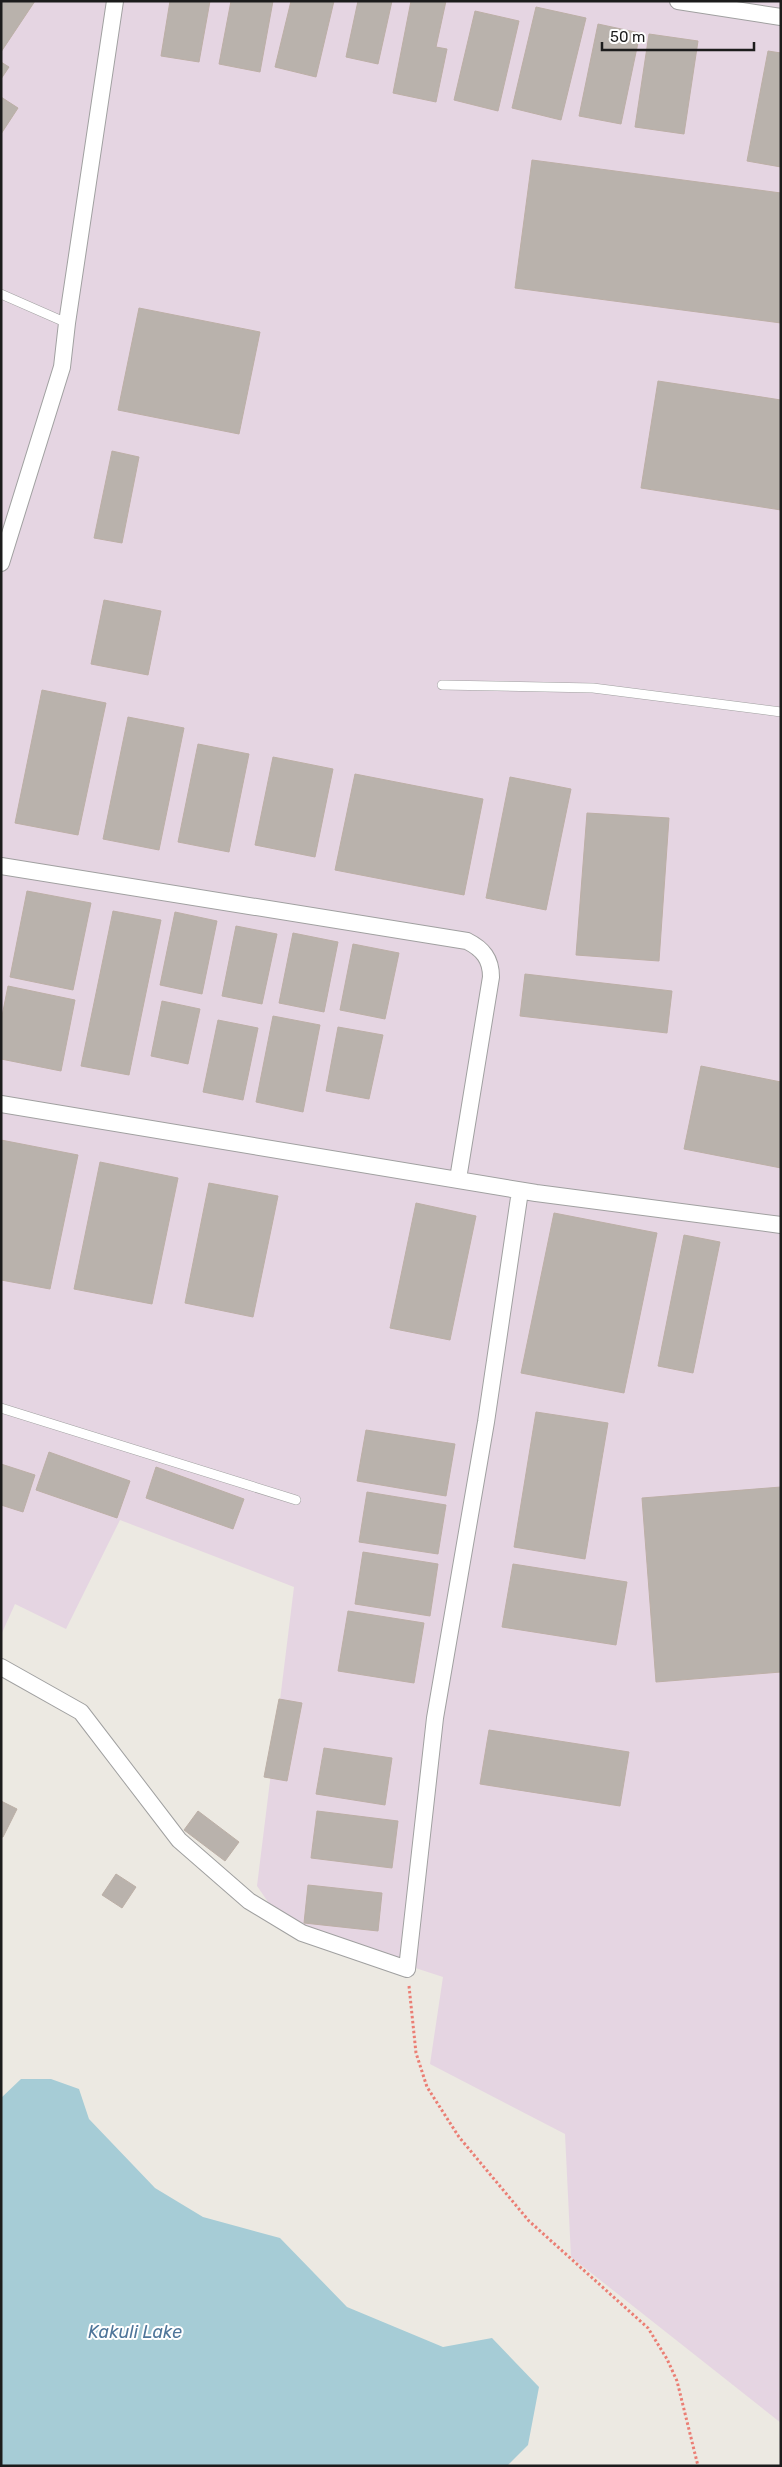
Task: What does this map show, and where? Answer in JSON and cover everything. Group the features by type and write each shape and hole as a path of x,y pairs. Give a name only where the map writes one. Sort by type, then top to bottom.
{"street":[{"path":"1,563 62,367 115,1"},
{"path":"678,1 781,17"},
{"path":"1,866 467,941 478,946 488,957 491,977 458,1180"},
{"path":"1,1104 520,1191 781,1225"},
{"path":"1,1667 81,1712 179,1840 249,1901 302,1933 407,1969 436,1718 486,1422 520,1191"}],"lane":[{"path":"1,294 67,323"},
{"path":"442,685 593,688 781,712"},
{"path":"1,1408 296,1500"}],"path":[{"path":"407,1969 416,2053 427,2087 459,2137 530,2221 648,2328 667,2359 677,2381 698,2466"}],"shaded area":[{"path":"1,1 781,1 781,2423 571,2257 565,2134 430,2064 443,1977 284,1925 257,1886 294,1587 120,1520 66,1629 15,1604 1,1635"}],"water":[{"name":"Kakuli Lake","path":"21,2079 51,2079 79,2089 89,2119 155,2188 203,2217 280,2238 347,2307 443,2347 492,2338 539,2387 528,2445 507,2466 1,2466 1,2098"}],"building":[{"path":"1,1 35,1 1,52"},
{"path":"170,1 210,1 199,62 161,56"},
{"path":"231,1 273,1 260,72 219,64"},
{"path":"291,1 334,1 316,77 275,67"},
{"path":"358,1 392,1 378,64 346,57"},
{"path":"411,1 446,1 436,47 447,49 436,102 393,93"},
{"path":"536,7 586,18 561,120 512,108"},
{"path":"475,11 519,21 498,111 454,100"},
{"path":"598,24 640,33 621,124 579,116"},
{"path":"649,34 698,41 684,134 635,127"},
{"path":"768,51 781,53 781,167 747,161"},
{"path":"1,62 9,67 1,79"},
{"path":"1,97 18,108 1,134"},
{"path":"532,160 781,193 781,323 515,288"},
{"path":"139,308 260,332 239,434 118,410"},
{"path":"658,381 781,400 781,510 641,488"},
{"path":"112,451 139,457 122,543 94,538"},
{"path":"104,600 161,611 148,675 91,664"},
{"path":"42,690 106,703 78,835 15,823"},
{"path":"128,717 184,728 159,850 103,839"},
{"path":"198,744 249,754 229,852 178,842"},
{"path":"273,757 333,769 315,857 255,845"},
{"path":"355,774 483,799 464,895 335,870"},
{"path":"510,777 571,789 546,910 486,898"},
{"path":"587,813 669,818 659,961 576,955"},
{"path":"27,891 91,903 73,990 10,977"},
{"path":"113,911 161,920 129,1075 81,1066"},
{"path":"175,912 217,921 202,994 160,985"},
{"path":"236,926 277,934 262,1004 222,996"},
{"path":"293,933 338,942 324,1012 279,1003"},
{"path":"353,944 399,953 385,1019 340,1010"},
{"path":"525,974 672,991 667,1033 520,1016"},
{"path":"8,986 75,1000 61,1071 1,1059 1,1021"},
{"path":"162,1001 200,1009 188,1064 151,1056"},
{"path":"273,1016 320,1025 303,1112 256,1102"},
{"path":"218,1020 258,1028 243,1100 203,1092"},
{"path":"338,1027 383,1035 369,1099 326,1091"},
{"path":"701,1066 781,1082 781,1168 684,1149"},
{"path":"1,1140 78,1155 50,1289 1,1280"},
{"path":"100,1162 178,1178 152,1304 74,1289"},
{"path":"209,1183 278,1196 253,1317 185,1303"},
{"path":"416,1203 476,1216 450,1340 390,1328"},
{"path":"554,1213 657,1233 624,1393 521,1373"},
{"path":"684,1235 720,1242 693,1373 658,1366"},
{"path":"536,1412 608,1423 585,1559 514,1547"},
{"path":"366,1430 455,1444 446,1496 357,1481"},
{"path":"49,1452 130,1481 117,1518 36,1490"},
{"path":"1,1464 35,1475 23,1512 1,1505"},
{"path":"156,1467 244,1499 233,1529 146,1498"},
{"path":"781,1487 781,1672 656,1682 642,1498"},
{"path":"367,1492 446,1505 438,1554 359,1542"},
{"path":"363,1552 438,1564 430,1616 355,1604"},
{"path":"513,1564 627,1582 616,1645 502,1627"},
{"path":"348,1611 424,1623 414,1683 338,1671"},
{"path":"279,1699 302,1703 287,1781 264,1777"},
{"path":"489,1730 629,1752 620,1806 480,1784"},
{"path":"324,1748 392,1758 385,1805 316,1794"},
{"path":"1,1801 17,1809 3,1837 1,1837"},
{"path":"198,1811 239,1842 225,1861 184,1830"},
{"path":"317,1811 398,1821 392,1868 311,1858"},
{"path":"116,1874 136,1887 122,1908 102,1895"},
{"path":"308,1885 382,1893 378,1931 304,1923"}]}
